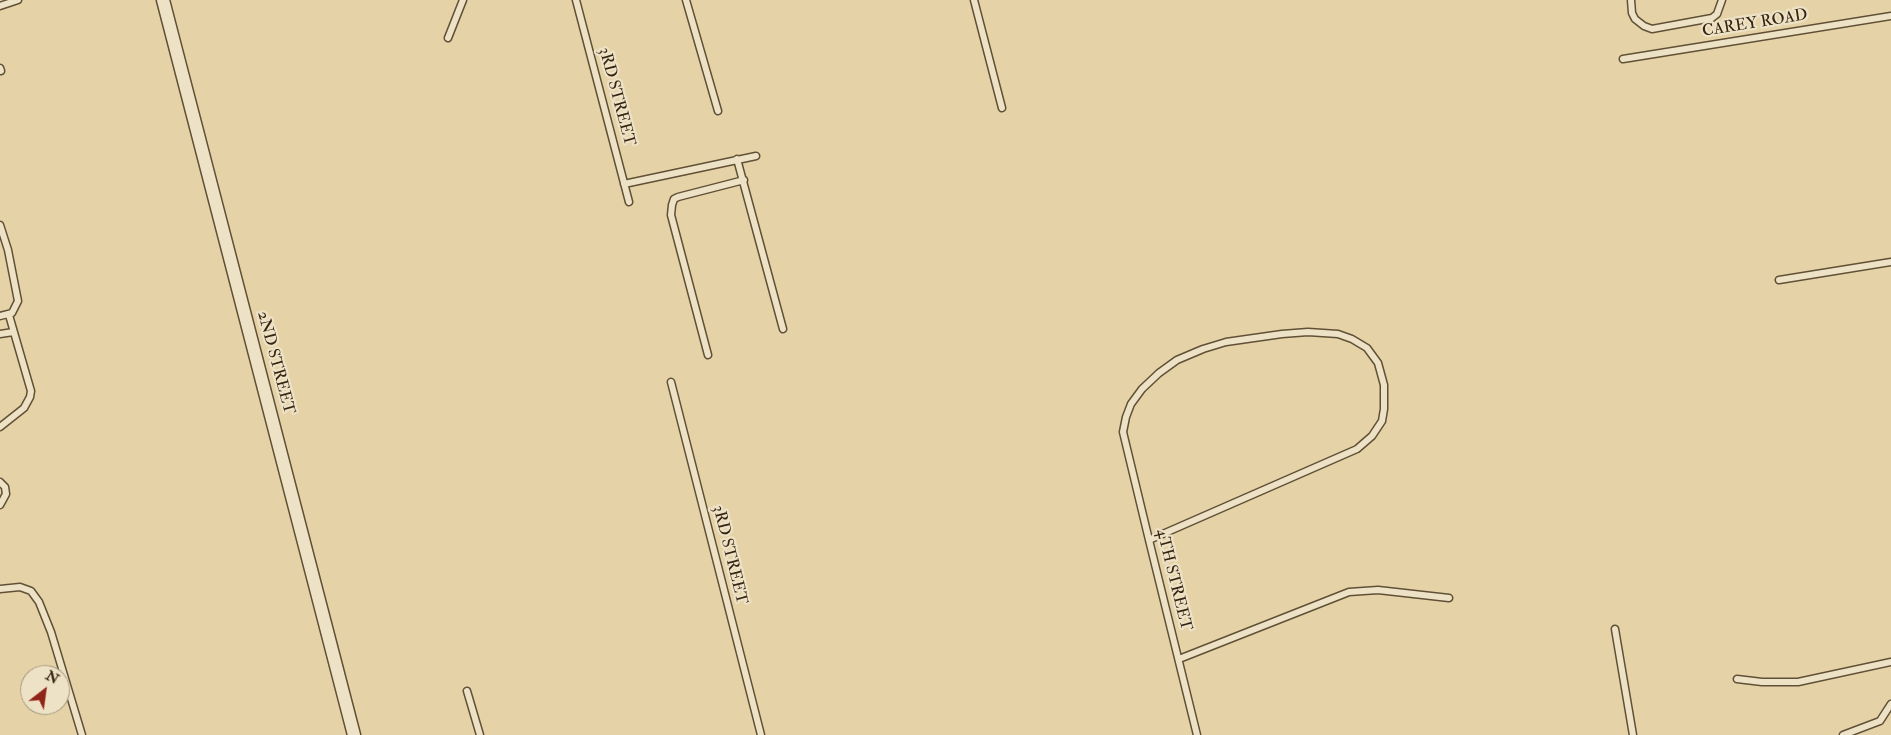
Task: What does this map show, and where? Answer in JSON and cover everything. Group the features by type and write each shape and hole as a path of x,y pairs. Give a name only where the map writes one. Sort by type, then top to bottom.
{"street":[{"name":"2ND STREET","path":"163,0 354,735"}],"lane":[{"path":"0,6 18,0"},
{"path":"448,38 463,0"},
{"name":"3RD STREET","path":"576,0 629,202"},
{"path":"686,0 718,111"},
{"path":"974,0 1002,108"},
{"path":"1631,0 1632,13 1635,19 1652,29 1712,18 1717,14 1722,0"},
{"name":"CAREY ROAD","path":"1623,59 1891,16"},
{"path":"624,184 756,156"},
{"path":"737,159 783,329"},
{"path":"708,355 671,214 672,205 674,199 678,197 744,180"},
{"path":"0,225 18,294 15,308 9,315 0,316"},
{"path":"1779,280 1891,262"},
{"path":"0,427 24,408 31,391 9,315"},
{"path":"0,334 13,332"},
{"name":"4TH STREET","path":"1149,540 1357,449 1372,436 1382,421 1384,385 1378,363 1367,348 1352,339 1338,334 1282,334 1226,342 1177,360 1159,373 1130,404 1123,432 1149,540 1179,659 1197,735"},
{"name":"3RD STREET","path":"671,382 761,735"},
{"path":"0,482 5,488 6,494 0,505"},
{"path":"0,589 20,587 31,591 39,602 51,632 82,735"},
{"path":"1179,659 1349,592 1378,590 1449,598"},
{"path":"1615,629 1633,735"},
{"path":"1737,679 1762,682 1798,682 1891,662"},
{"path":"467,691 480,735"},
{"path":"1843,735 1880,721 1891,704"}]}
